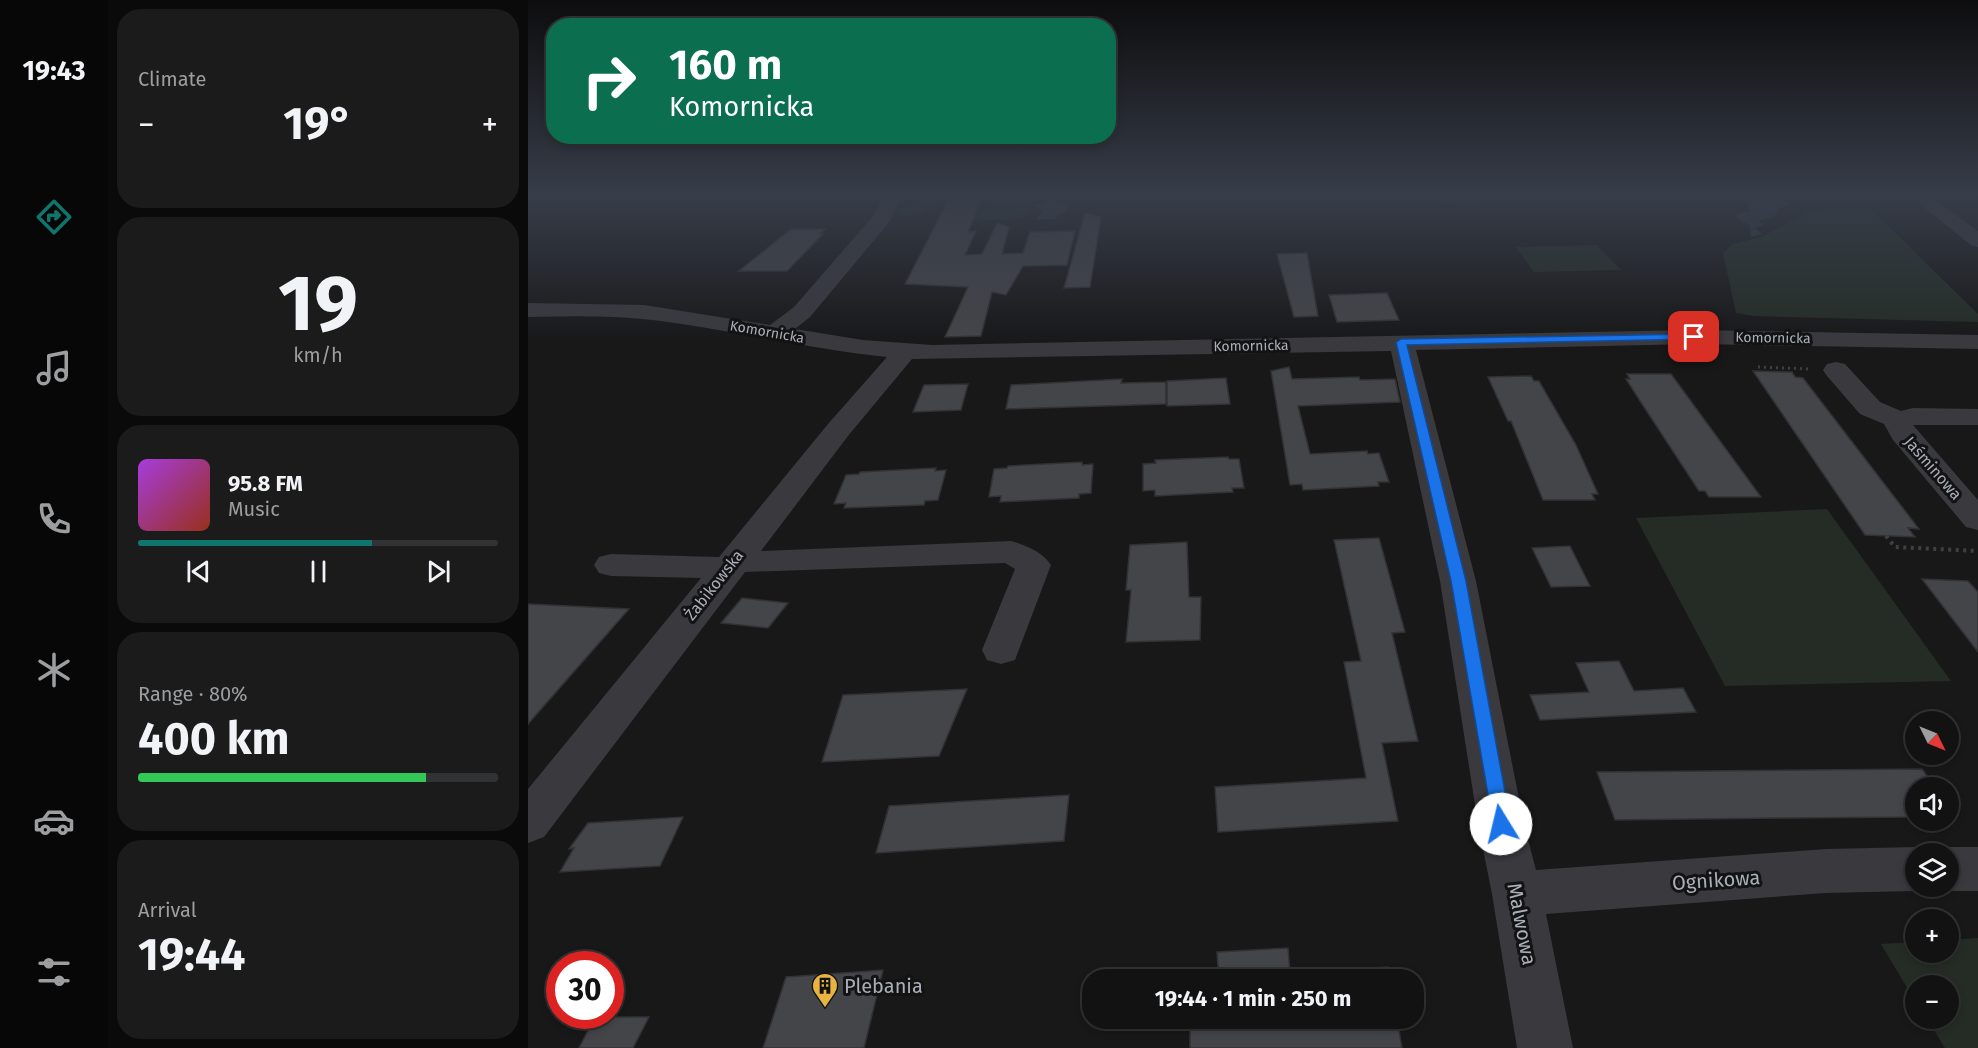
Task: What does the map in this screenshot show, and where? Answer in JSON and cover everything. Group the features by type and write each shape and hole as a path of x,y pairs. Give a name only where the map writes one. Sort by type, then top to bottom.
{"street":[{"path":"774,334 802,312 859,245"},
{"name":"Komornicka","path":"528,310 589,309 652,313 849,347 905,352 1694,337 1978,342"},
{"name":"Malwowa","path":"1401,342 1458,581 1501,824 1517,894 1545,1048"},
{"name":"Żabikowska","path":"528,823 838,430 905,352"},
{"path":"1836,370 1870,408 1900,420"},
{"name":"Jaśminowa","path":"1978,417 1913,416 1900,420 1898,423 1903,434 1978,520"},
{"path":"611,565 731,564 1011,552 1034,565 1001,650"},
{"name":"Ognikowa","path":"1517,894 1826,872 1905,869"},
{"path":"1959,869 1978,869"}],"path":[{"path":"1758,367 1836,370"},
{"path":"1886,536 1895,547 1978,550"}],"shaded area":[{"path":"1597,245 1621,270 1534,272 1516,247"},
{"path":"1732,245 1908,245 1978,314 1978,322 1754,316 1736,313 1723,253"},
{"path":"1827,509 1951,681 1725,686 1636,518"},
{"path":"1978,938 1978,1048 1945,1048 1933,1029 1959,1029 1959,975 1905,975 1905,984 1881,944 1905,943 1905,963 1959,963 1959,939"}],"building":[{"path":"771,245 812,245 787,271 739,271"},
{"path":"925,245 970,245 965,255 982,254 986,245 1004,245 1002,254 1023,253 1026,245 1072,245 1067,265 1023,266 1006,295 992,292 981,336 945,337 968,287 905,284"},
{"path":"1076,245 1097,245 1090,287 1064,288"},
{"path":"1307,253 1318,316 1294,317 1277,254"},
{"path":"1387,293 1399,320 1337,322 1329,295"},
{"path":"1289,367 1292,379 1359,377 1360,380 1395,379 1400,402 1298,406 1310,454 1367,451 1368,454 1379,453 1389,482 1378,482 1379,486 1303,490 1302,484 1290,485 1271,371"},
{"path":"1753,371 1792,372 1795,377 1803,378 1919,529 1908,528 1915,537 1865,535"},
{"path":"1627,374 1671,374 1761,497 1709,497 1705,491 1699,491 1626,379 1630,379"},
{"path":"1531,376 1534,381 1539,381 1576,445 1598,494 1592,494 1595,500 1543,500 1511,421 1508,421 1488,377"},
{"path":"1226,378 1230,404 1167,406 1167,381"},
{"path":"1122,379 1121,383 1166,382 1166,404 1006,409 1011,385"},
{"path":"968,384 961,410 913,412 924,385"},
{"path":"1228,457 1239,459 1244,488 1232,488 1233,492 1155,496 1155,490 1143,491 1143,464 1156,463 1155,460"},
{"path":"1082,462 1082,465 1093,464 1091,493 1079,494 1079,498 1000,502 1001,496 989,497 994,469 1008,466"},
{"path":"936,468 935,471 946,470 938,500 925,501 924,505 844,508 846,503 834,504 846,475 860,472"},
{"path":"1379,538 1405,632 1392,633 1418,741 1382,743 1398,821 1218,832 1215,787 1366,778 1344,662 1361,661 1334,540"},
{"path":"1187,542 1189,597 1201,597 1200,640 1126,642 1131,590 1126,590 1130,545"},
{"path":"1570,546 1590,586 1551,587 1532,548"},
{"path":"1922,579 1968,581 1978,592 1978,652"},
{"path":"742,598 788,603 768,628 721,623"},
{"path":"528,604 629,609 528,724"},
{"path":"1619,661 1634,691 1683,688 1696,712 1540,720 1530,695 1589,692 1576,663"},
{"path":"967,689 939,756 822,762 843,695"},
{"path":"1922,769 1928,777 1905,777 1905,817 1615,820 1597,772"},
{"path":"1069,795 1064,841 876,853 889,806"},
{"path":"683,817 660,866 560,872 574,848 569,849 588,823"},
{"path":"1288,948 1290,969 1218,969 1217,952"},
{"path":"1388,967 1388,969 1355,969"},
{"name":"Plebania","path":"883,970 864,1048 763,1048 786,977"},
{"path":"624,1017 649,1017 633,1048 579,1048 589,1029 624,1029"},
{"path":"1190,1029 1399,1029 1402,1048 1190,1048"}],"place":[{"name":"Plebania","path":"825,1009"}],"route":[{"path":"1501,824 1474,660 1458,581 1401,342 1694,337"}]}
